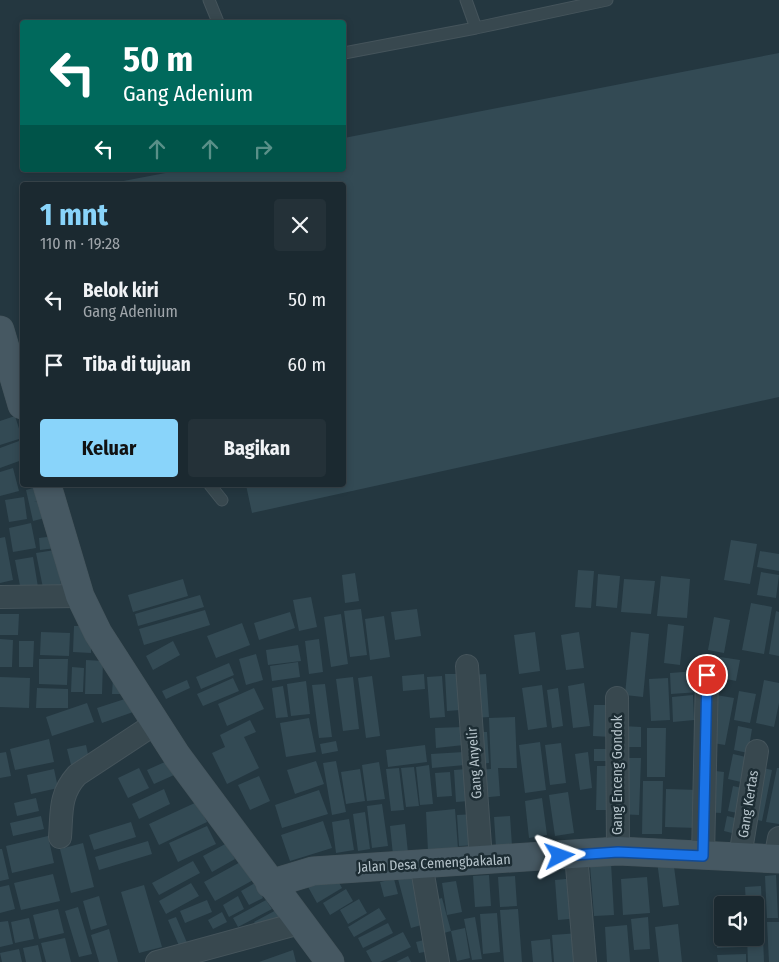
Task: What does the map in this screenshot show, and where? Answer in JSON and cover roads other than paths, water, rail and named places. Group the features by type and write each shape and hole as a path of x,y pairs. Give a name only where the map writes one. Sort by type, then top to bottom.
{"main road":[{"path":"0,330 20,399"},
{"path":"48,487 80,596 98,633 177,756 270,884 330,962"},
{"name":"Jalan Desa Cemengbakalan","path":"270,884 313,871 481,859 618,852 740,857 778,852"}],"street":[{"path":"0,597 80,596"},
{"name":"Gang Anyelir","path":"468,666 481,859"},
{"path":"703,856 707,675"},
{"name":"Gang Enceng Gondok","path":"617,698 618,852"},
{"path":"60,837 63,796 69,784 77,775 156,723"},
{"name":"Gang Kertas","path":"740,857 756,751"},
{"path":"576,854 585,962"},
{"path":"420,863 438,962"},
{"path":"158,962 300,923"}],"lane":[{"path":"209,0 217,20"},
{"path":"466,0 476,28"},
{"path":"346,53 476,28 607,0"},
{"path":"212,487 222,500"}]}
